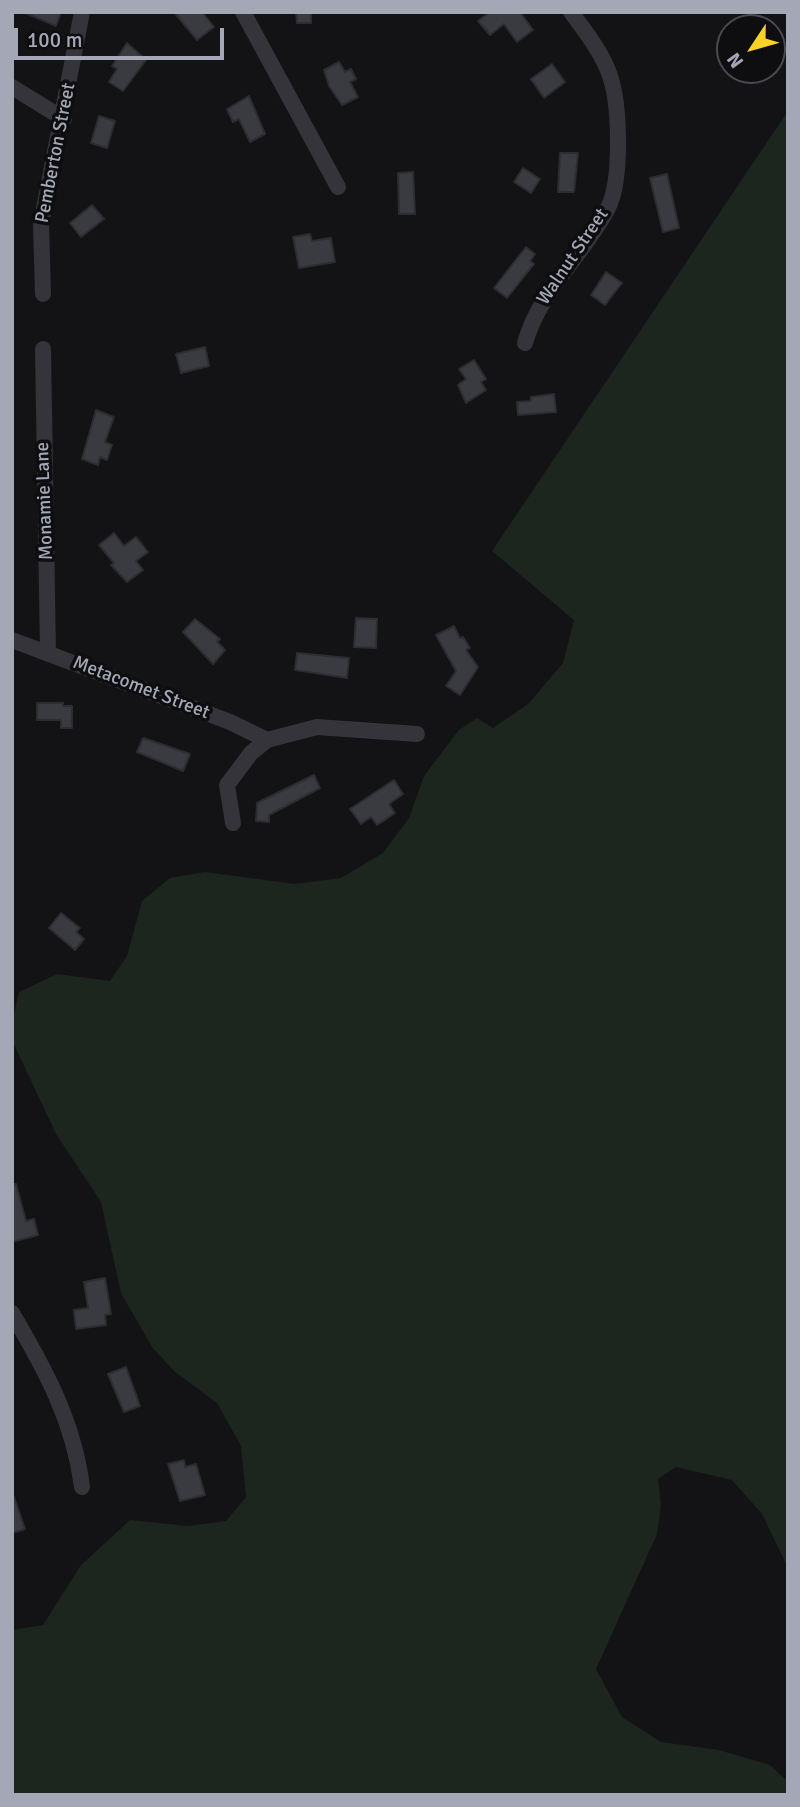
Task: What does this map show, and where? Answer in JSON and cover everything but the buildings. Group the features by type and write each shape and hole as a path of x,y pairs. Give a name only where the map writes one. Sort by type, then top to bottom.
{"street":[{"name":"Pemberton Street","path":"43,294 41,224 64,119 82,12"},
{"path":"243,12 338,187"},
{"name":"Walnut Street","path":"525,343 532,318 542,300 609,206 617,174 611,79 571,12"},
{"path":"12,87 64,119"},
{"name":"Monamie Lane","path":"43,349 48,653"},
{"name":"Metacomet Street","path":"12,640 230,722 267,740"},
{"path":"233,823 227,785 251,753 267,740 317,727 417,734"},
{"path":"12,1313 57,1391 77,1454 82,1487"}],"shaded area":[{"path":"788,111 788,1568 762,1514 732,1480 676,1467 658,1479 661,1506 657,1534 596,1669 622,1717 661,1742 719,1750 770,1765 788,1782 788,1795 12,1795 12,1630 43,1625 81,1565 130,1520 187,1526 226,1521 246,1497 241,1446 217,1403 174,1371 152,1347 121,1293 101,1202 56,1134 12,1040 12,1022 19,992 57,974 110,981 127,956 142,901 170,878 205,872 295,884 341,878 383,853 409,818 424,776 459,730 477,718 493,728 528,704 563,663 574,620 492,551"}]}
